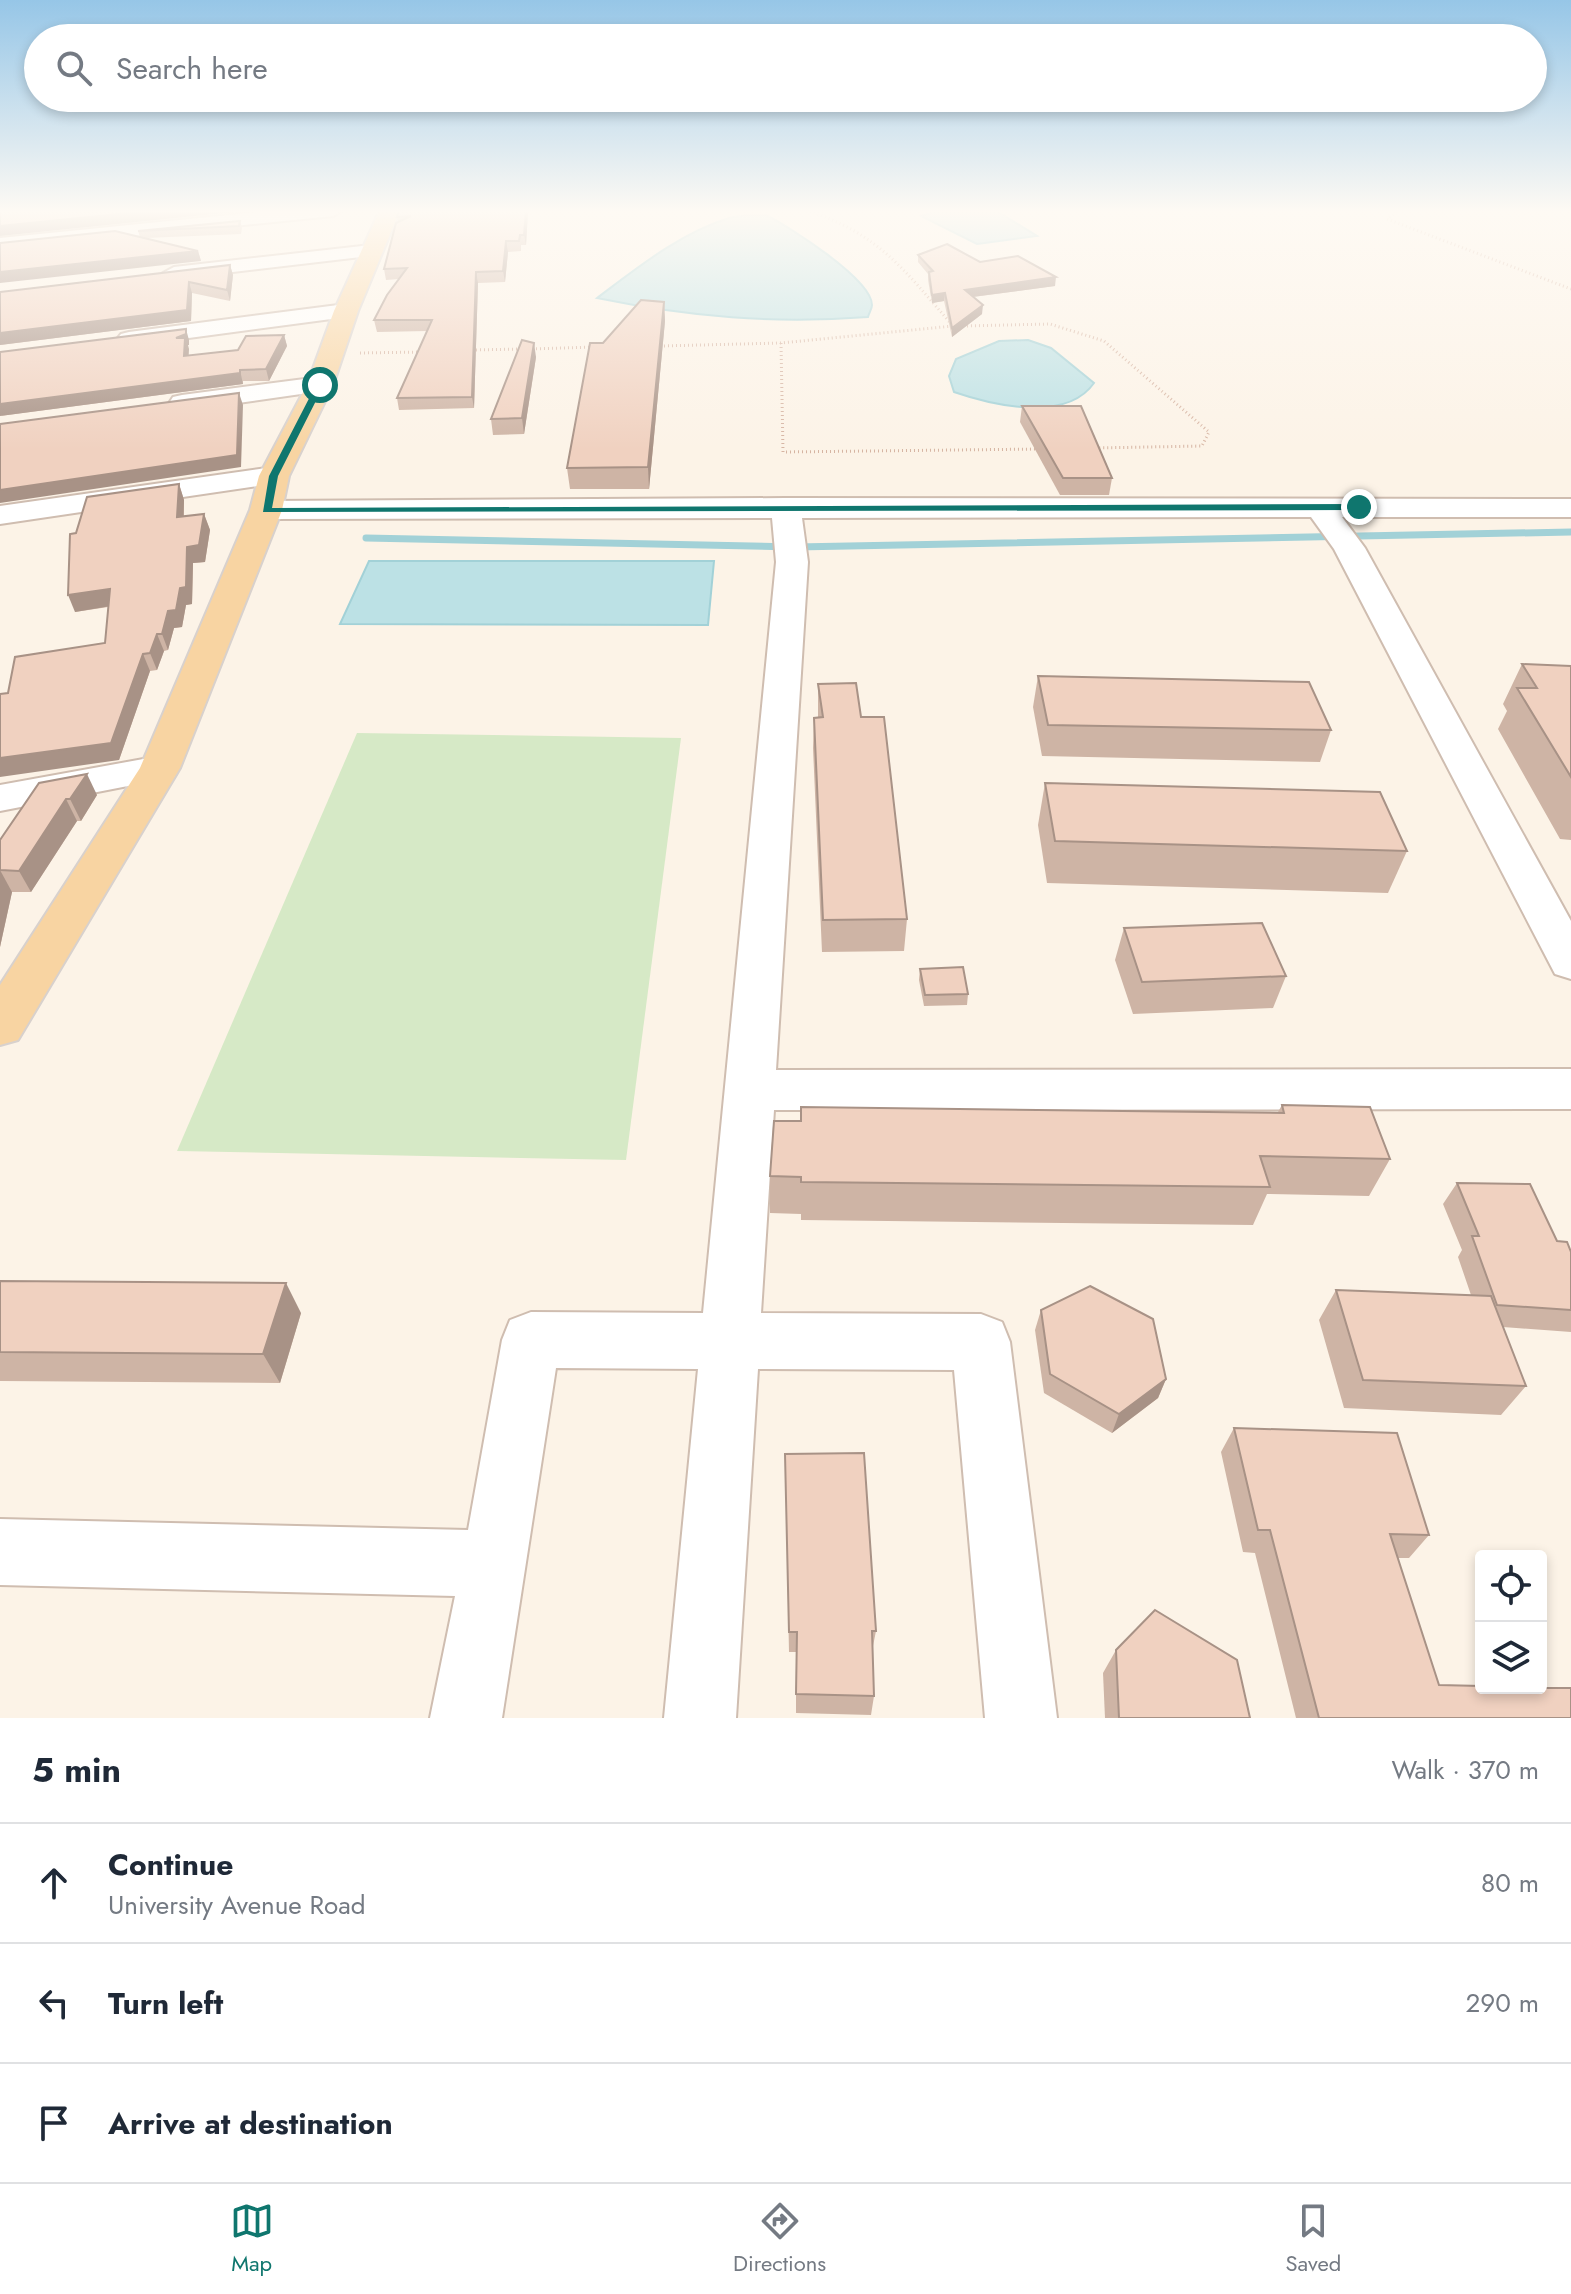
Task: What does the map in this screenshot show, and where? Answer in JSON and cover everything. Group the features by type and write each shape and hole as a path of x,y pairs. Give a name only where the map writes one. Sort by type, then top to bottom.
{"main road":[{"path":"4,1016 160,768 266,510 274,476 325,369 355,290"}],"street":[{"path":"110,341 346,311"},
{"path":"152,407 325,369"},
{"path":"0,515 274,476"},
{"path":"700,1718 792,551 785,507"},
{"path":"1319,507 1345,540 1571,962"},
{"path":"266,510 1571,508"},
{"path":"0,798 160,768"},
{"path":"748,1090 1571,1089"},
{"path":"466,1718 495,1564 531,1340 729,1339 981,1342 1021,1718"},
{"path":"0,1552 495,1564"}],"path":[{"path":"923,290 953,326"},
{"path":"657,346 781,343 953,326 1050,324 1104,341 1209,432 1202,446 1093,448"},
{"path":"781,343 783,452 1047,449"},
{"path":"471,350 595,347"},
{"path":"325,369 424,352"}],"green space":[{"path":"357,733 681,738 626,1160 177,1151"}],"water":[{"path":"608,290 865,290 872,305 868,317 799,320 665,310 597,298"},
{"path":"1028,340 1051,348 1094,383 1082,395 1047,407 988,402 954,392 949,376 956,359 999,341"},
{"path":"369,561 714,561 708,625 340,624"}],"building":[{"path":"188,290 187,310 0,333 0,292"},
{"path":"391,290 475,290 472,397 397,398 432,320 374,320"},
{"path":"931,290 965,290 983,305 952,328 945,293 932,295"},
{"path":"641,300 664,302 648,467 567,468 590,343 603,343"},
{"path":"186,329 186,334 176,338 185,338 184,356 238,350 246,336 284,335 266,369 240,370 240,373 0,404 0,352"},
{"path":"522,340 534,343 522,418 491,419"},
{"path":"239,393 237,455 0,490 0,424"},
{"path":"1022,406 1081,406 1112,478 1063,478"},
{"path":"179,484 177,517 204,514 199,545 187,547 186,587 180,588 176,610 168,611 162,634 157,634 150,653 143,654 111,743 0,758 0,694 8,693 15,657 105,643 110,589 68,595 70,534 76,533 87,497"},
{"path":"1522,664 1571,666 1571,777 1517,688 1537,688"},
{"path":"1038,676 1309,682 1331,730 1048,725"},
{"path":"856,683 861,717 884,717 907,919 823,920 814,718 823,717 818,684"},
{"path":"87,774 70,799 66,799 19,871 0,870 0,840 39,783"},
{"path":"1045,783 1380,792 1407,851 1055,841"},
{"path":"1262,923 1286,976 1142,982 1124,928"},
{"path":"963,967 968,994 925,995 920,969"},
{"path":"1282,1105 1370,1107 1390,1159 1260,1156 1270,1187 801,1182 801,1177 770,1176 774,1121 801,1121 801,1107 1284,1113"},
{"path":"1457,1183 1530,1184 1557,1241 1567,1242 1571,1252 1571,1310 1497,1305 1472,1236 1479,1236"},
{"path":"0,1281 286,1283 263,1354 0,1352"},
{"path":"1090,1286 1153,1319 1166,1379 1119,1414 1050,1374 1041,1310"},
{"path":"1336,1290 1491,1296 1526,1386 1363,1380"},
{"path":"1234,1428 1397,1433 1429,1535 1390,1534 1439,1685 1475,1686 1475,1694 1547,1694 1547,1688 1571,1688 1571,1718 1319,1718 1270,1530 1258,1530"},
{"path":"864,1453 876,1631 872,1631 874,1696 796,1694 797,1632 789,1632 785,1454"},
{"path":"1155,1610 1237,1660 1250,1718 1119,1718 1116,1650"}],"waterway":[{"path":"366,538 796,547 1571,532"}],"route":[{"path":"320,385 274,476 266,510 1359,507"}]}
